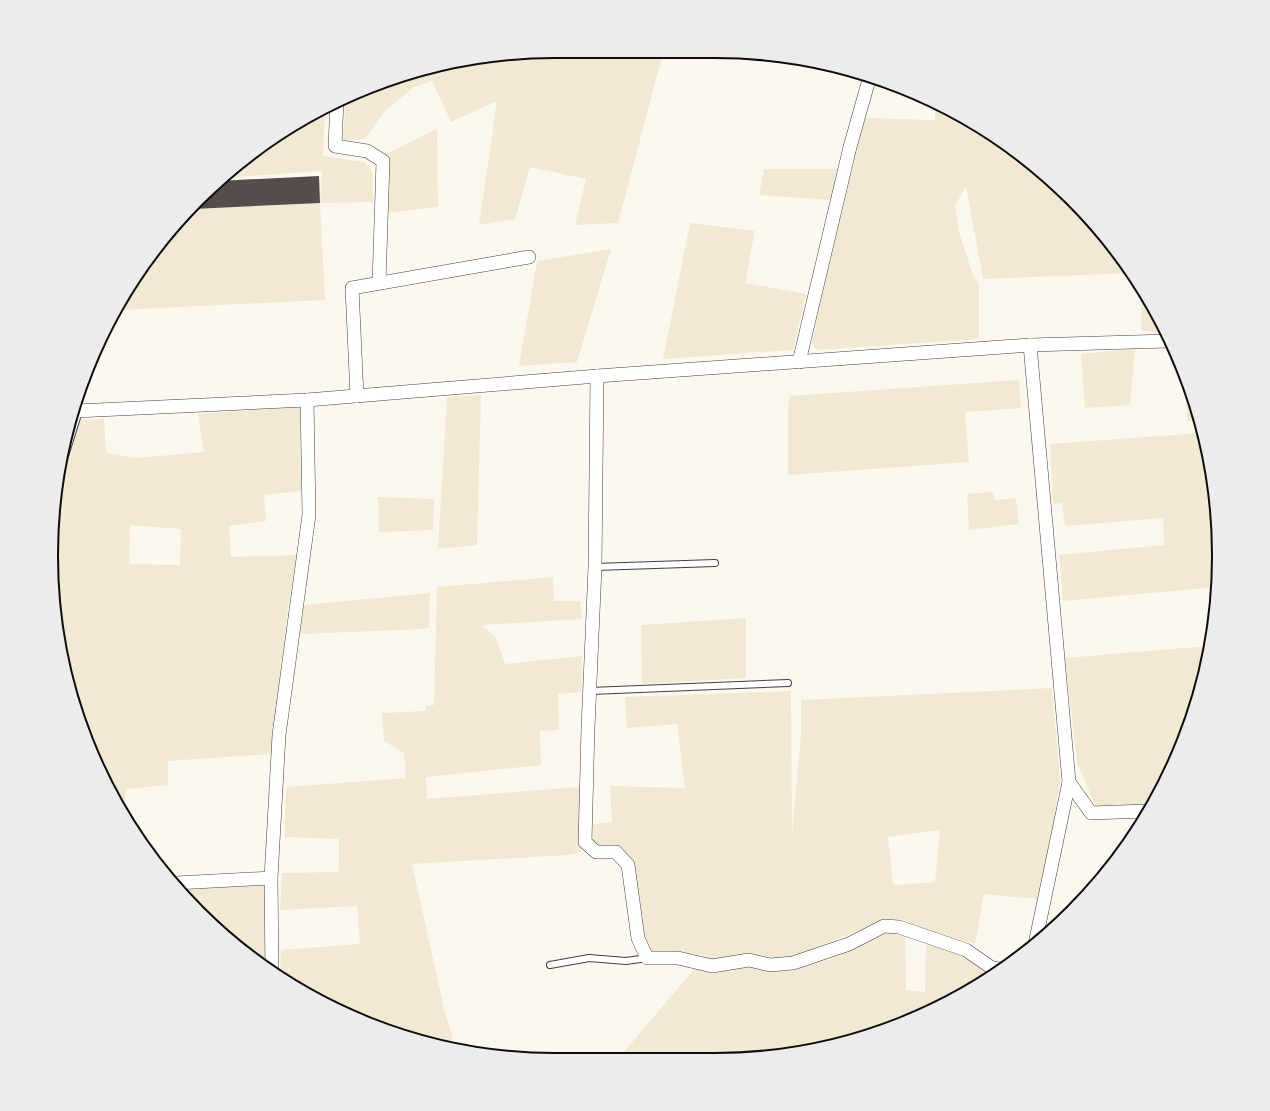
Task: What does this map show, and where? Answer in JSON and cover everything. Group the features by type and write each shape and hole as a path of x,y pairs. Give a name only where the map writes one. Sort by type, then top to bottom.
{"street":[{"path":"799,362 850,147 868,82"},
{"path":"338,108 335,146 367,151 383,161 380,283"},
{"path":"357,396 352,288 529,256"},
{"path":"80,411 308,400 597,376 1030,345 1164,341"},
{"path":"1030,345 1069,782 1037,935"},
{"path":"597,376 595,567 586,842 596,852 616,852 628,865 638,938 647,958 678,958 712,966 749,960 770,964 793,963 849,944 884,926 892,926 900,927 966,950 992,968"},
{"path":"272,964 272,878 279,735 309,515 308,400"},
{"path":"1069,782 1091,813 1141,811"},
{"path":"180,883 272,878"}],"lane":[{"path":"595,567 715,563"},
{"path":"590,691 788,683"},
{"path":"550,965 588,958 626,961 647,958"}],"shaded area":[{"path":"662,58 618,223 575,225 586,179 530,167 515,219 479,225 497,101 451,122 432,81 414,87 384,112 365,139 343,140 346,104 396,84 427,75 491,62 523,59"},
{"path":"935,109 991,142 1043,181 1089,227 1124,273 983,279 966,186 955,206 959,232 973,275 979,284 979,339 817,350 812,343 827,270 865,118 935,120"},
{"path":"325,115 323,156 364,162 373,173 373,202 320,203 325,300 123,310 142,279 161,253 181,227 200,208 320,202 322,171 232,177 279,142"},
{"path":"437,129 438,207 387,213 386,154"},
{"path":"764,169 837,169 832,200 759,195"},
{"path":"690,223 755,231 745,283 806,294 793,350 663,359"},
{"path":"611,249 577,362 519,366 537,261"},
{"path":"1142,302 1160,333 1141,331"},
{"path":"1135,349 1130,405 1085,408 1081,354"},
{"path":"1019,380 1021,408 965,412 969,462 788,475 788,406 790,396"},
{"path":"481,395 477,545 438,549 447,397"},
{"path":"1186,396 1193,421 1187,421"},
{"path":"300,407 301,491 264,495 266,521 229,526 231,557 297,555 288,608 271,754 168,761 168,785 126,789 124,803 109,776 84,715 75,684 62,620 58,556 59,523 62,491 67,463 79,420 104,419 106,453 136,458 204,452 198,414","holes":["130,525 181,529 180,565 129,564"]},
{"path":"1196,433 1208,491 1211,523 1211,588 1063,601 1059,555 1164,545 1163,518 1065,526 1062,503 1053,504 1050,444"},
{"path":"993,492 995,500 1016,498 1019,524 969,530 967,494"},
{"path":"378,497 434,499 433,530 379,532"},
{"path":"553,577 554,601 580,601 582,619 482,625 496,638 505,664 582,656 581,692 558,694 559,730 540,731 541,765 426,777 427,799 579,787 581,852 567,855 412,864 445,1013 453,1038 450,1041 396,1027 365,1015 335,1002 280,970 281,950 360,944 357,906 280,910 282,873 338,872 339,867 339,839 285,837 287,787 406,778 404,753 384,741 382,713 425,711 426,706 434,705 437,587"},
{"path":"430,593 429,627 423,629 300,634 304,605"},
{"path":"746,618 746,678 642,684 641,625"},
{"path":"1203,646 1186,715 1161,776 1144,805 1097,807 1093,800 1077,762 1065,658"},
{"path":"1052,688 1060,780 1053,825 1037,899 984,894 975,944 927,930 904,920 887,919 790,958 758,957 712,960 700,955 682,952 650,951 643,938 634,863 619,846 598,846 592,839 593,824 612,822 610,786 685,788 677,724 627,728 625,697 791,691 792,835 801,734 801,700","holes":["940,830 935,882 893,885 888,837"]},
{"path":"264,885 266,959 227,930 187,890"},
{"path":"887,933 905,936 906,990 925,992 926,942 964,956 986,972 935,1002 905,1015 874,1027 812,1043 779,1049 747,1052 622,1053 695,968 748,965 767,970 790,971 830,959"}],"building":[{"path":"319,176 320,203 199,209 228,181"}]}
